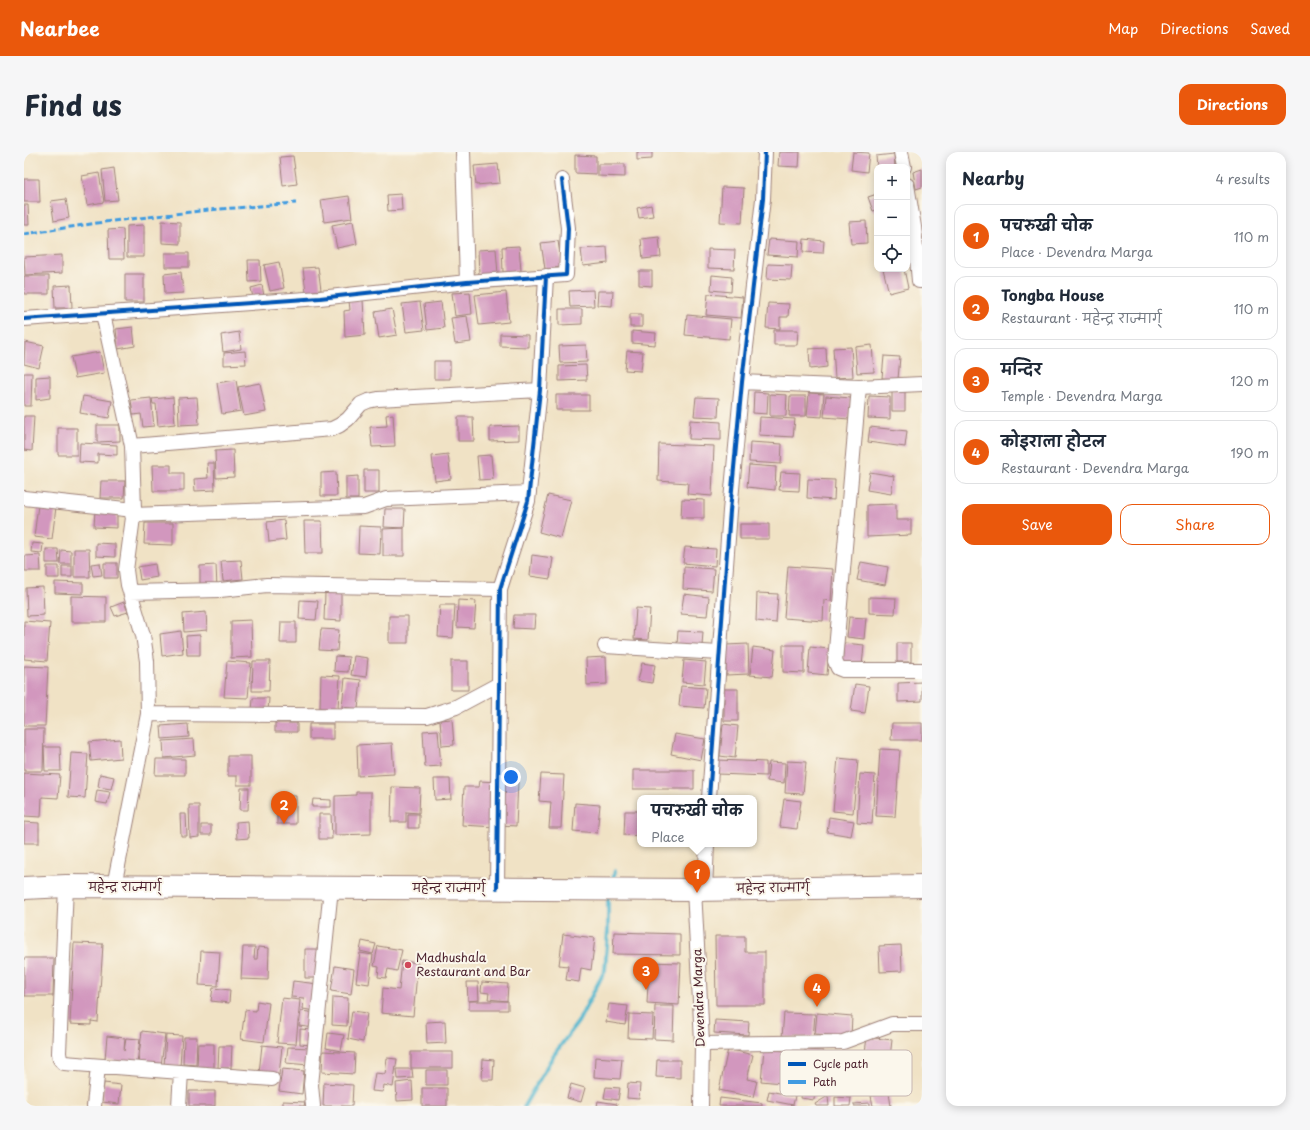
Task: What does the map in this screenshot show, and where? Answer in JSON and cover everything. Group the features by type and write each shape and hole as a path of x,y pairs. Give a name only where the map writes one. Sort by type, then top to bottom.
{"highway":[{"name":"महेन्द्र राज्मार्ग्","path":"24,888 114,886 700,889 922,886"}],"street":[{"path":"463,152 467,282"},
{"path":"709,795 730,511 742,382 763,199 765,152"},
{"path":"901,152 903,164"},
{"path":"24,319 320,298 467,282 566,275 568,228 562,180"},
{"path":"910,200 914,227 919,281 922,281"},
{"path":"497,888 500,589 528,501 540,390 546,276"},
{"path":"103,314 132,446 133,512 126,570 130,592 143,635 147,661 148,714 114,886"},
{"path":"742,382 859,387 922,384"},
{"path":"859,387 835,661 838,668 843,670 922,670"},
{"path":"132,446 332,429 348,419 361,404 378,399 540,390"},
{"path":"24,498 133,512 364,507 386,499 529,493"},
{"path":"130,592 220,590 267,585 500,589"},
{"path":"605,646 720,654"},
{"path":"148,714 427,716 456,707 499,684"},
{"name":"Devendra Marga","path":"701,1106 702,1044 700,889 707,847"},
{"path":"66,886 59,1053 60,1059 64,1063 272,1079"},
{"path":"313,1106 311,1085 331,888"},
{"path":"702,1044 843,1042 892,1024 922,1024"},
{"path":"94,1106 98,1066"},
{"path":"179,1106 181,1072"}],"building":[{"path":"637,152 652,152 652,159 637,160"},
{"path":"779,152 800,152 799,167 778,166"},
{"path":"853,152 869,153 867,172 851,170"},
{"path":"894,154 895,164 877,164 876,156"},
{"path":"575,155 596,156 596,174 575,173"},
{"path":"293,156 297,184 283,186 280,157"},
{"path":"498,164 500,183 476,185 474,166"},
{"path":"598,164 625,164 625,177 598,176"},
{"path":"114,168 118,200 105,201 102,170"},
{"path":"922,169 922,187 916,189 913,172"},
{"path":"99,173 104,202 87,205 82,176"},
{"path":"24,179 39,179 40,202 24,202"},
{"path":"722,187 744,188 742,223 720,222"},
{"path":"401,194 402,210 388,211 387,195"},
{"path":"874,195 874,211 873,211 868,197"},
{"path":"349,196 352,218 324,222 321,200"},
{"path":"66,199 69,218 54,221 51,201"},
{"path":"24,205 28,205 29,225 24,225"},
{"path":"651,205 653,216 639,218 637,208"},
{"path":"162,221 180,222 180,244 162,243"},
{"path":"353,221 357,244 337,248 332,225"},
{"path":"866,221 867,243 851,244 849,222"},
{"path":"144,225 144,257 127,257 127,226"},
{"path":"123,229 124,259 109,259 108,230"},
{"path":"659,237 661,257 643,259 641,239"},
{"path":"769,239 799,241 798,257 767,255"},
{"path":"804,239 824,241 823,253 803,252"},
{"path":"558,241 562,267 545,269 541,243"},
{"path":"519,246 521,271 503,272 502,247"},
{"path":"607,247 608,263 583,266 581,249"},
{"path":"496,249 498,274 479,275 478,250"},
{"path":"708,249 735,250 734,269 708,268"},
{"path":"165,253 189,253 189,267 165,267"},
{"path":"62,255 62,273 25,275 24,257"},
{"path":"248,260 260,260 261,281 249,282"},
{"path":"279,262 284,288 270,291 264,265"},
{"path":"768,264 792,265 791,280 767,279"},
{"path":"318,267 321,290 306,292 303,268"},
{"path":"639,271 652,271 652,286 639,285"},
{"path":"181,272 183,293 165,294 164,274"},
{"path":"884,272 905,272 908,288 889,293"},
{"path":"125,274 144,274 144,302 125,302"},
{"path":"712,275 732,277 731,292 711,290"},
{"path":"24,276 49,276 49,294 24,294"},
{"path":"71,285 72,308 55,308 54,286"},
{"path":"262,285 264,296 253,298 251,288"},
{"path":"593,290 594,306 570,307 569,291"},
{"path":"598,291 613,291 612,306 597,305"},
{"path":"470,292 472,314 455,316 452,293"},
{"path":"506,292 509,322 479,325 475,295"},
{"path":"708,294 743,297 741,318 706,315"},
{"path":"363,300 365,335 345,337 344,311 350,310 349,301"},
{"path":"420,302 424,330 406,332 402,304"},
{"path":"441,302 444,328 427,330 424,304"},
{"path":"768,303 789,304 788,317 780,317 780,329 766,328"},
{"path":"392,309 397,335 379,338 375,312"},
{"path":"559,309 582,309 582,324 559,325"},
{"path":"630,314 642,314 642,327 630,327"},
{"path":"687,315 731,319 729,339 685,335"},
{"path":"467,316 471,342 455,344 451,318"},
{"path":"133,327 135,346 118,349 116,329"},
{"path":"774,330 798,330 797,345 774,345"},
{"path":"632,331 656,333 655,345 632,343"},
{"path":"239,332 241,349 223,352 221,335"},
{"path":"500,334 528,335 528,347 500,346"},
{"path":"25,342 44,346 39,368 24,364"},
{"path":"586,345 587,362 560,363 559,346"},
{"path":"872,345 874,372 857,373 855,347"},
{"path":"851,347 853,377 835,378 833,348"},
{"path":"826,348 827,367 810,369 809,349"},
{"path":"245,351 246,364 224,365 224,353"},
{"path":"627,351 643,352 641,371 625,370"},
{"path":"100,352 104,373 75,378 71,357"},
{"path":"884,356 900,357 898,379 882,378"},
{"path":"434,361 450,361 450,379 434,379"},
{"path":"586,365 587,380 559,381 559,366"},
{"path":"24,373 32,373 31,406 24,406"},
{"path":"50,376 50,398 36,400 36,377"},
{"path":"236,380 241,411 222,414 217,383"},
{"path":"260,383 266,412 244,416 238,387"},
{"path":"892,390 905,390 905,411 892,411"},
{"path":"754,392 768,393 767,414 753,413"},
{"path":"809,393 824,394 822,417 807,416"},
{"path":"770,394 787,395 786,416 770,416"},
{"path":"556,395 589,395 589,410 556,410"},
{"path":"83,396 112,401 109,418 80,413"},
{"path":"790,396 806,396 806,416 789,416"},
{"path":"826,396 851,398 849,419 824,417"},
{"path":"869,396 890,397 890,419 868,418"},
{"path":"173,397 175,424 158,426 156,404 153,404 152,399"},
{"path":"197,397 199,424 179,425 178,398"},
{"path":"696,397 719,398 718,417 694,416"},
{"path":"151,398 154,426 143,427 141,414 133,415 131,400"},
{"path":"393,414 395,446 372,447 370,427 387,426 386,415"},
{"path":"24,416 34,416 32,451 24,450"},
{"path":"458,417 473,417 474,441 458,441"},
{"path":"760,417 795,419 793,437 759,435"},
{"path":"690,420 721,422 721,440 689,439"},
{"path":"97,425 120,425 120,441 97,442"},
{"path":"519,426 519,440 490,441 490,427"},
{"path":"870,427 907,431 905,447 868,442"},
{"path":"58,428 77,428 77,455 58,455"},
{"path":"750,442 782,444 781,464 749,462"},
{"path":"80,443 117,445 117,455 98,454 98,463 79,462"},
{"path":"659,444 714,446 712,496 687,494 688,483 658,481"},
{"path":"233,450 234,477 216,478 215,451"},
{"path":"448,454 451,479 435,481 432,456"},
{"path":"491,455 493,479 479,480 477,456"},
{"path":"207,463 214,463 215,490 195,491 194,479 208,478"},
{"path":"152,465 171,465 171,473 184,473 184,491 153,491"},
{"path":"749,465 776,467 775,490 747,487"},
{"path":"364,470 379,470 379,493 364,493"},
{"path":"336,472 337,496 321,496 321,473"},
{"path":"781,472 800,473 799,491 779,490"},
{"path":"870,472 894,476 891,494 867,490"},
{"path":"358,476 358,499 346,499 346,477"},
{"path":"808,479 835,480 834,500 807,498"},
{"path":"101,481 125,481 124,498 100,498"},
{"path":"548,495 571,500 561,538 539,532"},
{"path":"682,499 704,500 704,518 681,518"},
{"path":"896,504 896,520 911,520 911,535 867,537 867,505"},
{"path":"38,505 56,507 52,539 34,537"},
{"path":"95,509 117,510 117,528 94,527"},
{"path":"385,509 405,509 404,528 384,527"},
{"path":"284,520 286,540 269,542 267,522"},
{"path":"304,521 322,521 323,553 305,553"},
{"path":"145,523 173,523 173,545 144,544"},
{"path":"740,524 769,524 769,539 740,539"},
{"path":"359,526 381,527 380,554 358,553"},
{"path":"404,528 404,556 383,556 383,529"},
{"path":"32,543 43,544 42,553 31,552"},
{"path":"96,543 115,544 115,557 96,556"},
{"path":"685,547 716,549 715,566 683,563"},
{"path":"46,549 58,549 59,563 46,563"},
{"path":"74,549 89,549 90,577 74,577"},
{"path":"61,550 71,551 71,564 60,564"},
{"path":"40,555 41,571 25,571 25,556"},
{"path":"532,555 553,558 550,579 530,576"},
{"path":"241,560 243,579 223,581 221,561"},
{"path":"861,562 888,567 885,585 857,580"},
{"path":"100,563 102,575 93,576 91,564"},
{"path":"104,563 117,563 117,578 104,578"},
{"path":"155,564 157,577 140,580 138,567"},
{"path":"216,565 217,588 200,588 200,566"},
{"path":"47,566 59,566 59,578 47,578"},
{"path":"62,566 72,566 72,577 62,577"},
{"path":"788,566 833,569 831,601 824,600 823,621 784,618"},
{"path":"684,567 714,569 712,591 683,589"},
{"path":"55,582 83,583 83,594 55,593"},
{"path":"43,587 44,615 27,616 26,588"},
{"path":"325,593 341,593 341,621 324,620"},
{"path":"757,593 778,594 776,623 756,621"},
{"path":"684,594 709,597 707,616 681,614"},
{"path":"71,596 106,597 106,622 71,622"},
{"path":"869,597 896,598 895,614 869,613"},
{"path":"300,600 318,601 316,620 299,619"},
{"path":"458,600 476,601 474,628 457,627"},
{"path":"124,602 128,612 115,616 111,607"},
{"path":"440,605 455,605 453,638 438,637"},
{"path":"636,608 650,609 648,640 634,639"},
{"path":"206,612 207,630 184,632 183,614"},
{"path":"514,615 535,615 534,629 513,628"},
{"path":"389,616 408,616 408,643 389,643"},
{"path":"849,617 866,618 864,639 847,637"},
{"path":"251,620 252,657 231,658 231,621"},
{"path":"24,621 50,623 47,661 24,659"},
{"path":"281,622 296,622 296,643 280,643"},
{"path":"321,629 339,630 337,651 319,650"},
{"path":"181,631 183,653 162,656 160,634"},
{"path":"678,631 703,632 702,646 677,645"},
{"path":"200,635 200,655 187,655 186,636"},
{"path":"844,643 864,645 862,666 842,664"},
{"path":"897,643 911,643 911,662 897,662"},
{"path":"748,644 749,674 726,675 726,645"},
{"path":"783,645 804,645 804,673 783,672"},
{"path":"753,647 775,650 772,677 750,675"},
{"path":"810,647 829,649 827,675 808,673"},
{"path":"335,656 349,657 348,672 334,671"},
{"path":"354,656 368,658 366,677 351,675"},
{"path":"606,657 607,684 587,685 586,658"},
{"path":"684,660 706,662 704,684 682,682"},
{"path":"227,661 251,663 248,698 224,697"},
{"path":"253,661 270,661 269,691 252,691"},
{"path":"451,661 468,661 468,690 451,690"},
{"path":"642,663 655,665 652,683 638,681"},
{"path":"24,666 48,667 45,726 24,726"},
{"path":"321,675 340,676 338,709 320,708"},
{"path":"345,678 361,680 358,709 342,707"},
{"path":"922,682 922,701 898,702 898,683"},
{"path":"855,684 869,686 865,713 851,711"},
{"path":"681,686 706,688 704,708 679,706"},
{"path":"724,689 738,689 738,721 724,721"},
{"path":"253,698 269,698 268,712 252,711"},
{"path":"452,719 454,745 442,746 440,720"},
{"path":"275,723 297,723 297,732 275,732"},
{"path":"892,723 922,723 922,740 891,740"},
{"path":"188,724 189,737 162,739 161,726"},
{"path":"309,724 333,724 333,739 309,739"},
{"path":"723,724 738,726 735,758 720,756"},
{"path":"24,729 44,729 43,771 24,771"},
{"path":"438,730 441,766 425,767 423,731"},
{"path":"675,734 705,739 701,760 671,754"},
{"path":"120,739 121,758 91,761 89,742"},
{"path":"194,739 195,755 164,758 163,741"},
{"path":"392,743 394,774 358,776 357,745"},
{"path":"44,747 60,747 61,771 45,771"},
{"path":"880,749 900,750 895,817 876,816"},
{"path":"71,753 88,754 85,798 68,797"},
{"path":"228,756 251,756 251,785 237,785 237,776 228,776"},
{"path":"838,758 858,760 853,813 833,811"},
{"path":"156,759 185,759 185,775 155,775"},
{"path":"718,760 766,762 766,776 718,774"},
{"path":"787,761 806,762 803,794 785,793"},
{"path":"769,762 785,763 784,783 767,781"},
{"path":"633,770 694,770 694,789 633,789"},
{"path":"24,773 60,775 58,798 42,797 41,817 24,816"},
{"path":"100,774 114,777 111,789 98,787"},
{"path":"541,774 564,775 561,828 549,828 551,802 539,801"},
{"path":"860,774 875,775 872,824 857,823"},
{"path":"434,779 450,779 451,799 435,800"},
{"path":"480,781 497,782 495,827 462,825 464,787 479,787"},
{"path":"501,782 518,782 516,826 500,825"},
{"path":"392,787 420,788 419,813 406,812 406,822 391,822"},
{"path":"241,788 249,788 248,810 240,810"},
{"path":"97,790 110,792 107,804 95,802"},
{"path":"356,792 371,792 371,834 335,835 335,796 356,795"},
{"path":"277,795 296,796 296,824 277,824"},
{"path":"313,799 331,800 331,807 312,807"},
{"path":"784,799 801,801 797,829 780,827"},
{"path":"575,803 600,805 597,833 573,831"},
{"path":"189,805 199,805 199,837 190,838"},
{"path":"625,811 637,811 637,836 624,835"},
{"path":"180,814 186,814 187,836 181,836"},
{"path":"319,814 331,814 332,839 319,839"},
{"path":"408,814 419,814 419,828 408,828"},
{"path":"829,817 854,821 851,836 827,832"},
{"path":"248,821 249,838 237,839 236,822"},
{"path":"24,822 39,823 39,843 24,843"},
{"path":"201,825 211,825 211,835 201,835"},
{"path":"614,932 680,934 680,955 613,954"},
{"path":"563,934 595,938 591,970 581,968 579,982 566,980 568,966 559,965"},
{"path":"715,936 745,936 745,952 765,952 765,1005 716,1005"},
{"path":"362,941 376,944 373,954 360,951"},
{"path":"74,943 103,944 98,1022 91,1021 91,1025 70,1024"},
{"path":"901,945 902,971 880,972 879,946"},
{"path":"378,946 402,950 397,971 388,969 386,978 378,977 379,967 374,966"},
{"path":"243,947 255,947 254,959 257,959 258,947 269,948 268,980 241,979"},
{"path":"305,949 320,949 320,978 305,978"},
{"path":"201,951 220,952 218,986 199,985"},
{"path":"360,953 373,955 369,984 356,982"},
{"path":"24,958 54,958 53,996 24,996"},
{"path":"402,961 418,963 413,1016 381,1013 383,988 399,990"},
{"path":"649,962 681,963 679,1005 647,1003"},
{"path":"335,966 354,969 351,994 331,991"},
{"path":"293,981 318,984 315,1011 303,1009 304,998 291,997"},
{"path":"467,982 478,982 479,1000 468,1001"},
{"path":"482,982 508,984 507,1001 488,999 489,993 481,992"},
{"path":"213,988 230,990 229,1003 211,1001"},
{"path":"333,997 348,998 347,1026 332,1025"},
{"path":"282,998 300,1000 296,1044 277,1043"},
{"path":"257,1001 269,1003 264,1042 241,1039 245,1010 256,1011"},
{"path":"469,1001 508,1001 508,1010 469,1010"},
{"path":"609,1004 628,1006 625,1025 606,1022"},
{"path":"655,1006 674,1006 673,1040 654,1039"},
{"path":"301,1011 317,1013 315,1028 299,1026"},
{"path":"352,1011 367,1013 363,1042 348,1039"},
{"path":"784,1013 815,1014 813,1038 782,1037"},
{"path":"817,1013 852,1016 851,1037 815,1034"},
{"path":"629,1014 653,1015 652,1039 628,1038"},
{"path":"715,1020 749,1022 748,1035 714,1033"},
{"path":"445,1021 446,1043 427,1044 426,1022"},
{"path":"300,1029 311,1030 311,1045 300,1044"},
{"path":"142,1031 165,1034 161,1066 138,1064"},
{"path":"328,1033 344,1035 341,1051 326,1048"},
{"path":"166,1035 182,1036 180,1067 164,1066"},
{"path":"107,1036 125,1038 124,1051 126,1038 140,1039 137,1064 105,1059"},
{"path":"184,1037 197,1037 196,1065 183,1064"},
{"path":"867,1037 892,1040 891,1050 865,1050"},
{"path":"198,1044 214,1044 214,1069 197,1069"},
{"path":"262,1045 282,1047 279,1075 259,1073"},
{"path":"219,1046 232,1046 231,1068 218,1068"},
{"path":"288,1047 310,1048 309,1065 286,1063"},
{"path":"728,1049 753,1055 747,1079 757,1081 753,1097 719,1090"},
{"path":"764,1049 780,1051 780,1083 761,1081"},
{"path":"323,1051 355,1053 354,1074 322,1072"},
{"path":"411,1052 453,1052 453,1068 411,1068"},
{"path":"595,1057 622,1059 620,1079 594,1077"},
{"path":"387,1058 397,1059 393,1087 384,1085 383,1092 372,1091 375,1073 385,1074"},
{"path":"483,1059 494,1060 493,1080 482,1080"},
{"path":"657,1060 680,1060 680,1078 656,1077"},
{"path":"282,1069 304,1071 302,1094 279,1091"},
{"path":"397,1069 412,1069 413,1078 398,1079"},
{"path":"426,1070 447,1070 447,1085 426,1085"},
{"path":"412,1081 413,1100 397,1101 396,1083"},
{"path":"104,1083 121,1085 119,1104 102,1102"},
{"path":"324,1083 353,1085 352,1106 323,1106"},
{"path":"628,1083 640,1084 639,1099 627,1098"},
{"path":"571,1084 585,1088 581,1102 567,1098"},
{"path":"606,1087 620,1088 618,1100 604,1098"},
{"path":"422,1088 447,1088 447,1106 422,1106"},
{"path":"189,1091 215,1091 215,1106 189,1106"},
{"path":"769,1091 780,1093 780,1096 795,1096 793,1105 767,1100"},
{"path":"801,1096 814,1096 814,1100 801,1098"},
{"path":"828,1096 829,1106 816,1106 815,1104"},
{"path":"871,1096 889,1096 891,1106 873,1106"},
{"path":"835,1097 851,1098 850,1106 835,1106"},
{"path":"720,1098 762,1103 762,1106 719,1106"},
{"path":"283,1101 305,1102 304,1106 283,1106"},
{"path":"598,1101 617,1104 617,1106 597,1106"},
{"path":"870,1103 870,1106 854,1106 854,1104"}],"waterway":[{"path":"612,883 615,871"},
{"path":"524,1106 553,1056 578,1022 605,970 608,931 608,897"}],"marked path":[{"path":"24,234 104,222 209,210 296,203"}],"cycle path":[{"path":"709,795 730,511 742,382 763,199 765,152"},
{"path":"24,319 320,298 467,282 566,275 568,228 562,180"},
{"path":"497,888 500,589 528,501 540,390 546,276"}],"place":[{"name":"Tongba House","path":"284,824"},
{"name":"पचरुखी चोक","path":"697,893"},
{"name":"Madhushala Restaurant and Bar","path":"408,965"},
{"name":"मन्दिर","path":"646,990"},
{"name":"कोइराला होटल","path":"817,1007"}]}
